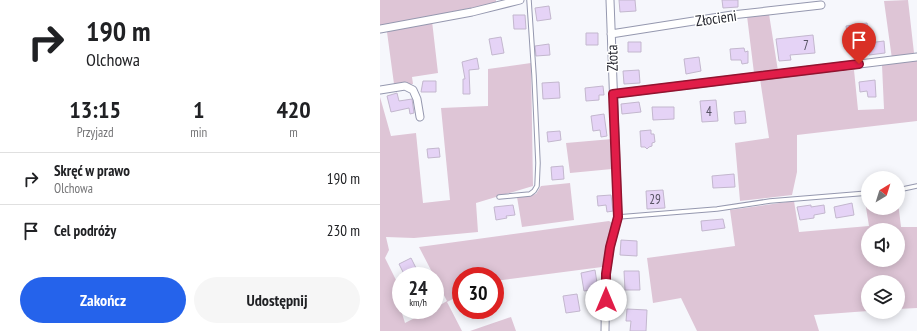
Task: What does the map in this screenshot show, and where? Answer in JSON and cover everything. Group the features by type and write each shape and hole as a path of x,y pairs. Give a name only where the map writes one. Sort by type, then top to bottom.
{"street":[{"path":"380,29 472,12 520,0"},
{"name":"Złota","path":"605,331 606,274 610,247 618,217 610,0"},
{"name":"Złocieni","path":"611,34 732,15 821,5"},
{"path":"613,94 917,57"},
{"path":"380,90 405,86 413,90 417,99 420,117"}],"lane":[{"path":"499,197 530,194 537,186 538,163 529,0"},
{"path":"905,189 917,186"},
{"path":"618,217 717,210 770,201 861,194"}],"shaded area":[{"path":"380,0 496,0 496,3 380,26"},
{"path":"908,0 914,53 892,59 884,1"},
{"path":"769,14 778,71 754,73 747,16"},
{"path":"432,21 438,73 412,77 413,84 394,84 387,32"},
{"path":"917,60 917,121 797,135 797,172 792,195 740,201 735,143 769,138 760,79 854,70 858,110 884,109 882,65"},
{"path":"531,63 533,186 476,203 478,232 414,238 386,237 389,250 385,258 392,272 392,319 404,319 405,323 413,319 444,319 444,303 447,301 444,295 444,267 429,267 419,247 609,221 614,224 602,267 504,280 504,267 452,267 452,300 447,302 452,312 452,319 456,319 462,331 380,331 380,97 391,136 416,133 423,203 450,200 441,108 488,106 488,69"},
{"path":"612,139 612,169 570,173 566,143"},
{"path":"570,183 574,220 522,227 517,197 536,194 541,186"},
{"path":"794,201 799,232 861,227 861,267 905,267 905,227 917,227 917,308 905,309 905,275 861,275 861,312 814,315 819,331 697,331 681,298 653,303 647,258 735,246 730,210"},
{"path":"867,215 900,215 901,223 869,223"},
{"path":"511,317 516,331 470,331"}],"building":[{"path":"619,0 635,0 636,11 620,12"},
{"path":"722,0 738,0 738,7 723,8"},
{"path":"549,6 551,19 537,21 535,8"},
{"path":"513,15 525,15 526,29 514,29"},
{"path":"867,23 869,36 848,39 846,26"},
{"path":"586,33 598,33 598,45 586,45"},
{"path":"813,35 815,53 790,55 791,60 779,61 776,39"},
{"path":"501,37 504,53 492,55 489,39"},
{"path":"884,41 885,53 869,55 868,43"},
{"path":"628,42 641,42 641,52 628,52"},
{"path":"549,44 550,55 536,56 535,46"},
{"path":"744,48 745,52 748,51 748,63 742,64 741,60 731,60 730,49"},
{"path":"699,57 701,71 686,74 684,59"},
{"path":"477,58 479,69 469,70 470,94 463,94 463,79 465,79 462,62"},
{"path":"639,70 640,83 624,84 623,71"},
{"path":"875,80 876,97 868,97 867,91 860,92 859,82"},
{"path":"423,81 436,81 436,92 421,92"},
{"path":"559,82 560,98 543,99 542,83"},
{"path":"603,86 604,95 599,95 599,100 586,101 585,88"},
{"path":"397,93 399,101 412,99 414,113 410,114 409,108 391,112 387,96"},
{"path":"716,100 718,121 702,122 700,101"},
{"path":"639,102 641,112 622,114 621,104"},
{"path":"652,107 674,107 674,119 653,120"},
{"path":"745,111 746,123 735,124 734,112"},
{"path":"604,114 607,136 601,137 600,130 593,131 591,116"},
{"path":"651,130 651,134 654,134 655,142 652,143 652,146 647,149 645,147 641,147 640,131"},
{"path":"560,131 561,140 548,142 547,132"},
{"path":"439,148 440,157 428,158 427,149"},
{"path":"563,166 564,179 552,180 551,167"},
{"path":"734,174 735,187 713,188 712,176"},
{"path":"663,190 665,208 647,209 646,191"},
{"path":"611,195 613,211 607,212 606,205 598,206 597,196"},
{"path":"852,203 854,215 836,218 834,207"},
{"path":"513,205 515,215 506,216 507,218 496,220 494,207"},
{"path":"811,205 811,207 824,205 825,213 814,215 814,218 800,220 797,207"},
{"path":"723,219 725,228 702,231 701,221"},
{"path":"621,240 637,241 637,256 620,255"},
{"path":"411,258 416,267 400,267 399,264"},
{"path":"595,270 598,289 584,291 581,273"},
{"path":"624,271 639,271 640,290 625,290"},
{"path":"577,294 580,311 566,313 563,296"},
{"path":"627,309 647,310 646,331 630,331 631,321 626,321"}],"route":[{"path":"606,300 606,274 610,247 618,217 613,94 859,64"}]}
